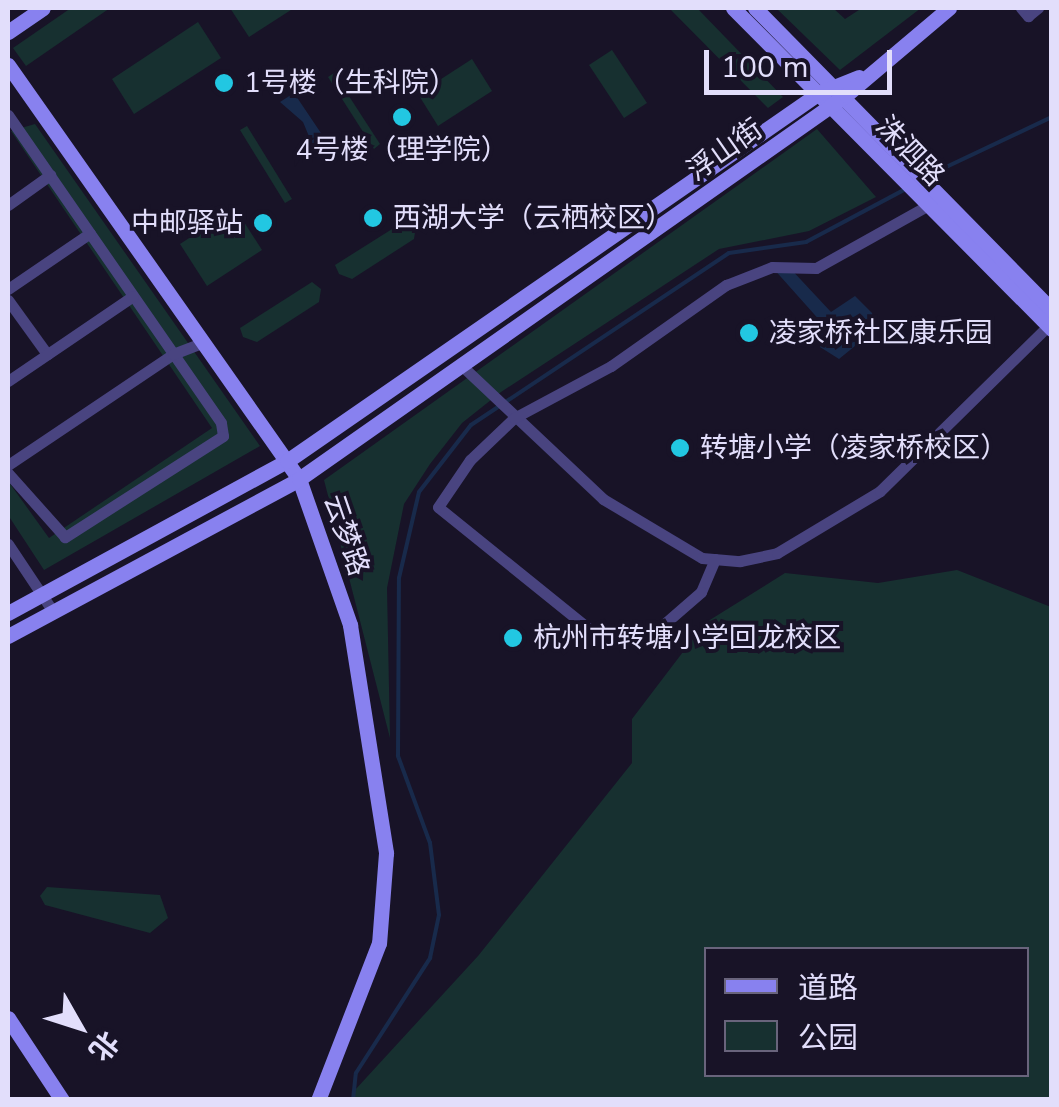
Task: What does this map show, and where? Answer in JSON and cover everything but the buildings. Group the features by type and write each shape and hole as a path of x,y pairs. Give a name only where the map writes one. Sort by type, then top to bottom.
{"main road":[{"path":"8,32 42,8"},
{"name":"洙泗路","path":"733,8 927,206 1050,321"},
{"name":"洙泗路","path":"755,8 925,178 1050,321"},
{"name":"浮山街","path":"8,613 287,461 863,76 949,8"},
{"name":"云梦路","path":"8,65 299,478 350,625 386,853 379,943 318,1100"},
{"name":"浮山街","path":"8,636 299,478 462,365 825,99"},
{"path":"8,1018 62,1100"}],"street":[{"path":"1021,8 1028,16 1038,8"},
{"path":"8,115 221,423 223,436 66,537 8,472"},
{"path":"8,204 50,175"},
{"path":"716,559 701,592 648,638 604,641 438,506 470,460 510,414 610,366 726,285 772,267 816,268 927,206"},
{"path":"8,289 90,233"},
{"path":"8,381 133,296"},
{"path":"8,300 47,354"},
{"path":"462,365 602,500 659,538 716,559 777,553 842,518 880,490 1050,321"},
{"path":"8,464 173,354 202,343"},
{"path":"8,544 52,610"}],"green space":[{"path":"71,8 110,8 26,66 13,48"},
{"path":"230,8 294,8 249,37"},
{"path":"669,8 697,8 783,97 768,108"},
{"path":"776,8 833,8 845,19 862,8 921,8 840,70"},
{"path":"198,22 221,58 134,114 112,79"},
{"path":"612,50 647,103 624,118 589,65"},
{"path":"472,59 492,91 438,126 418,94"},
{"path":"334,73 380,144 374,149 328,77"},
{"path":"35,124 260,446 44,570 8,515 8,481 49,538 212,428 11,131"},
{"path":"247,126 292,199 285,203 240,130"},
{"path":"817,129 876,197 809,231 719,249 501,392 462,423 430,464 404,504 387,588 390,738 324,480"},
{"path":"235,208 262,250 207,286 180,244"},
{"path":"408,219 416,226 414,239 352,279 339,274 335,265"},
{"path":"312,282 321,289 319,302 257,342 243,337 240,328"},
{"path":"957,570 1051,607 1051,1099 354,1099 355,1090 478,956 632,763 632,719 705,623 785,573 878,583"},
{"path":"47,887 160,895 168,918 150,933 45,905 40,896"}],"water":[{"path":"294,93 329,145 318,158 303,122 280,102"},
{"path":"788,266 831,312 855,296 872,313 876,329 839,359 820,347 822,323 772,267"}],"waterway":[{"path":"925,177 1052,117"},
{"path":"353,1100 356,1073 430,958 439,915 430,843 398,756 399,578 419,492 471,425 729,253 806,242 904,190"}],"place":[{"name":"1号楼（生科院）","path":"224,83"},
{"name":"4号楼（理学院）","path":"402,117"},
{"name":"西湖大学（云栖校区）","path":"373,218"},
{"name":"中邮驿站","path":"263,223"},
{"name":"凌家桥社区康乐园","path":"749,333"},
{"name":"转塘小学（凌家桥校区）","path":"680,448"},
{"name":"杭州市转塘小学回龙校区","path":"513,638"}]}
